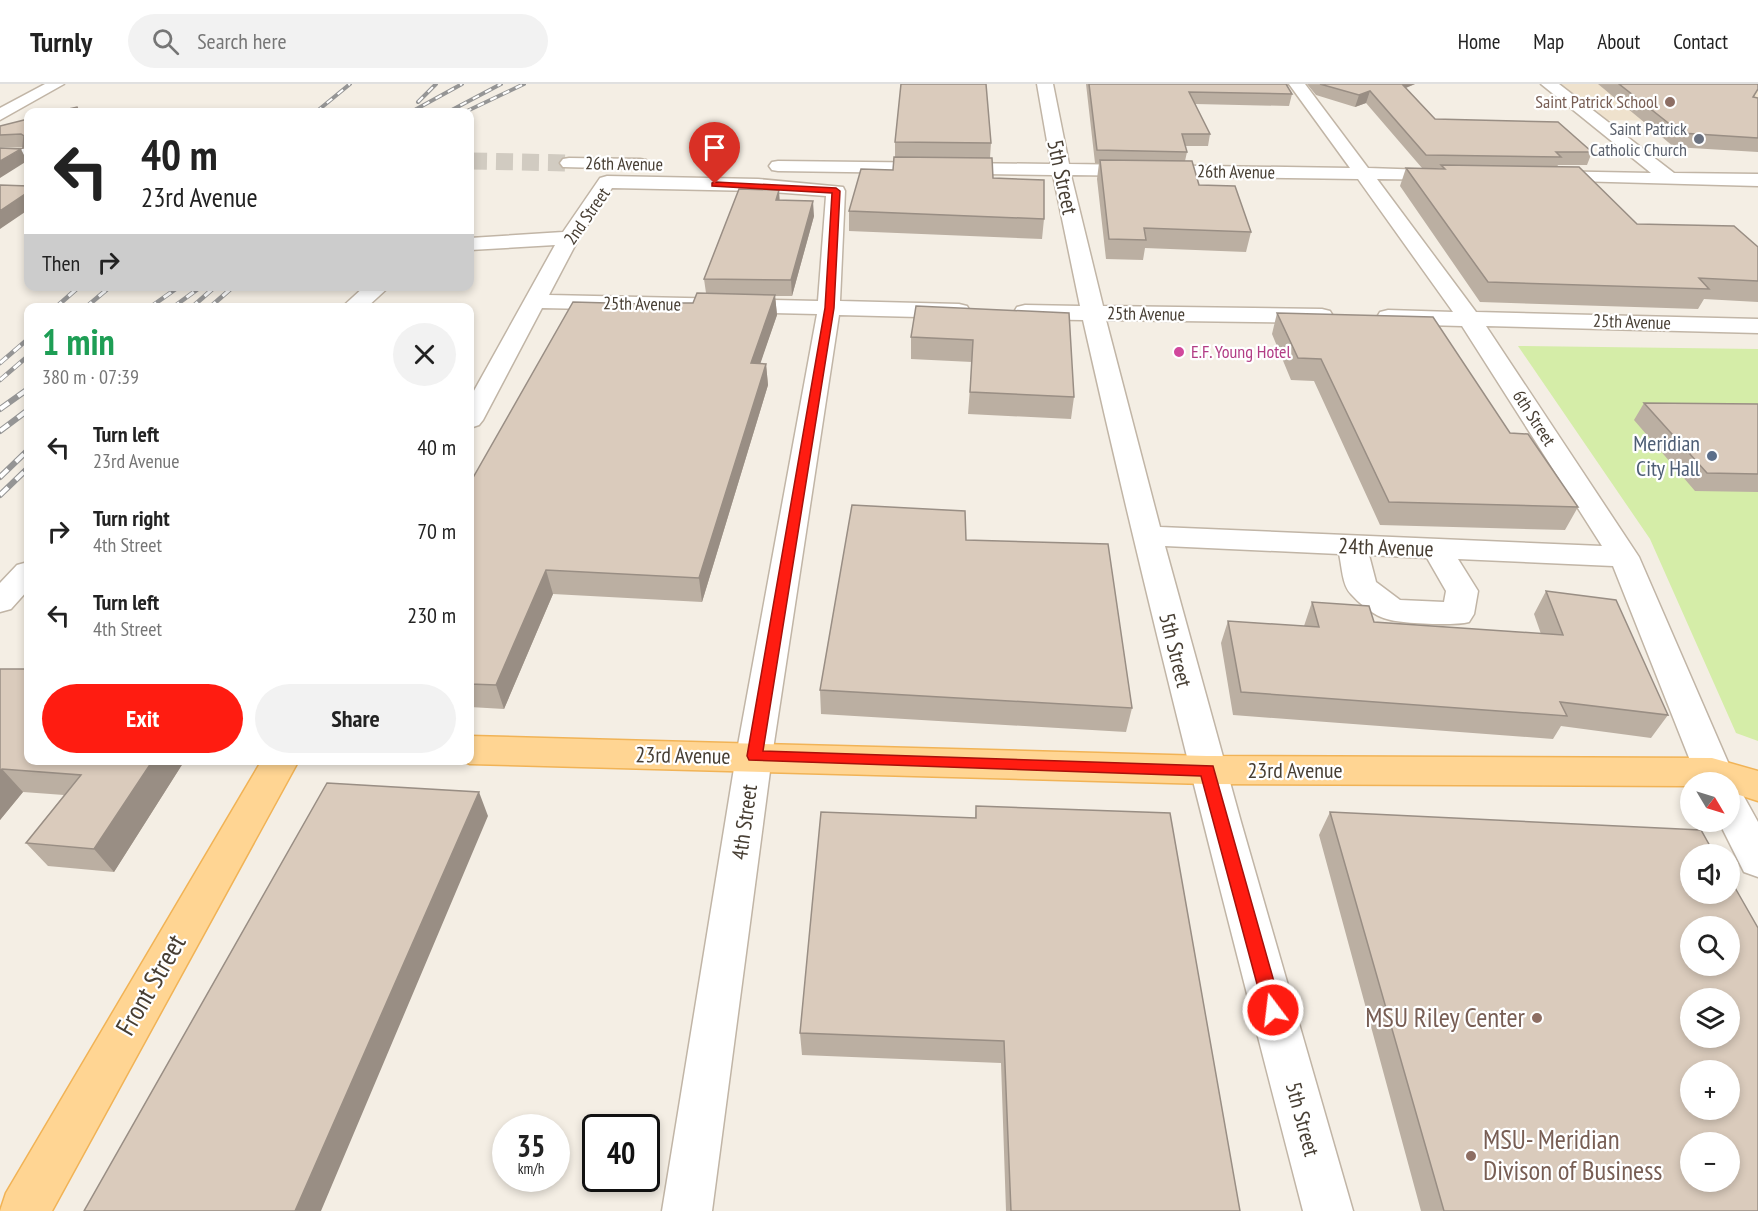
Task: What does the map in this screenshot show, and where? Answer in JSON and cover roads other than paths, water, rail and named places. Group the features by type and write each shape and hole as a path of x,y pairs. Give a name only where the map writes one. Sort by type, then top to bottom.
{"main road":[{"name":"23rd Avenue","path":"474,750 1207,770 1680,777"},
{"name":"Front Street","path":"24,1211 278,765"},
{"name":"23rd Avenue","path":"1740,782 1758,786"}],"street":[{"path":"0,115 56,84"},
{"name":"5th Street","path":"1045,84 1060,170 1147,536 1207,770 1328,1211"},
{"name":"6th Street","path":"1297,84 1469,318 1624,557 1713,772"},
{"path":"1549,84 1669,178"},
{"path":"0,154 24,154"},
{"name":"26th Avenue","path":"569,164 662,165"},
{"name":"26th Avenue","path":"762,176 1060,170 1468,175"},
{"name":"2nd Street","path":"474,413 569,238 607,182 762,176"},
{"name":"4th Street","path":"687,1211 754,756 830,308 836,191 762,176"},
{"path":"1527,176 1758,180"},
{"path":"474,244 569,238"},
{"path":"357,303 373,291"},
{"name":"25th Avenue","path":"535,301 979,311"},
{"name":"25th Avenue","path":"1002,312 1340,317"},
{"name":"25th Avenue","path":"1364,317 1758,326"},
{"name":"24th Avenue","path":"1147,536 1624,557"},
{"path":"1352,545 1362,587 1392,610 1458,614 1462,591 1437,549"},
{"path":"0,602 24,576"},
{"path":"1740,825 1758,860"}],"tunnel":[{"path":"474,161 569,163"}],"railway":[{"path":"321,108 350,84"},
{"path":"418,102 436,84"},
{"path":"418,108 462,84"},
{"path":"456,108 501,84"},
{"path":"473,108 524,84"},
{"path":"61,303 74,291"},
{"path":"91,303 105,291"},
{"path":"156,303 173,291"},
{"path":"179,303 195,291"},
{"path":"197,303 210,291"},
{"path":"215,303 228,291"},
{"path":"0,363 24,342"},
{"path":"0,380 24,359"},
{"path":"0,409 24,392"},
{"path":"0,431 24,413"},
{"path":"0,477 24,454"},
{"path":"0,495 24,472"}],"place":[{"name":"Saint Patrick School","path":"1670,102"},
{"name":"Saint Patrick Catholic Church","path":"1699,139"},
{"name":"E.F. Young Hotel","path":"1179,352"},
{"name":"Meridian City Hall","path":"1712,456"},
{"name":"MSU Riley Center","path":"1537,1018"},
{"name":"MSU- Meridian Divison of Business","path":"1471,1156"}]}
